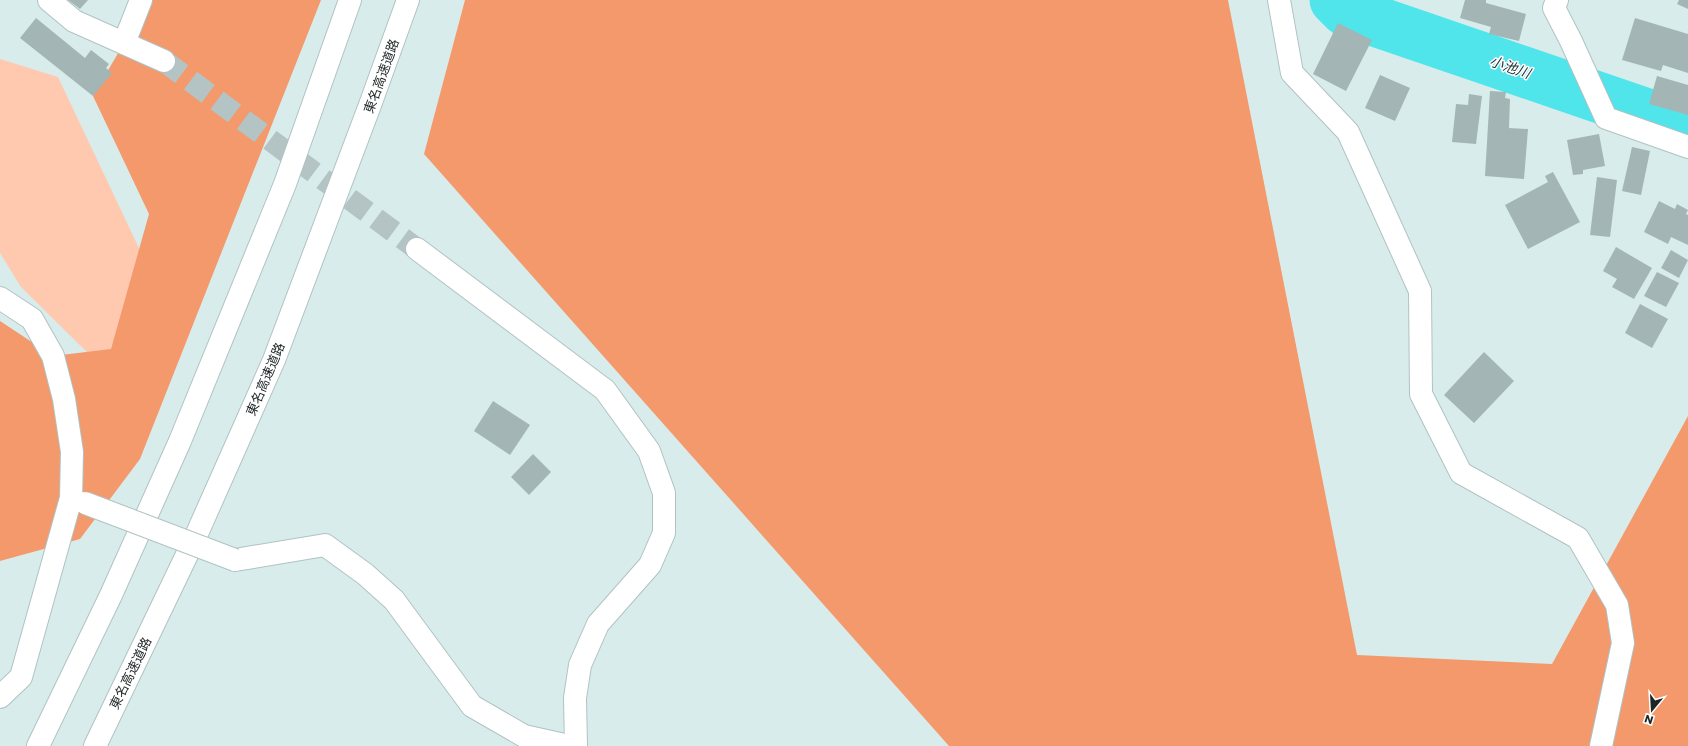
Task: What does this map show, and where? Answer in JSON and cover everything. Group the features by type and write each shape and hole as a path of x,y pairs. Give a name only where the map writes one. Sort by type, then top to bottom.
{"main road":[{"path":"50,0 74,21 164,61"},
{"path":"124,43 141,0"},
{"path":"38,746 111,595 180,441 285,184 350,0"},
{"name":"東名高速道路","path":"95,746 195,538 274,360 368,112 408,0"},
{"path":"1279,0 1292,72 1348,132 1420,291 1421,394 1461,473 1578,538 1617,605 1623,643 1601,746"},
{"path":"1556,0 1554,8 1571,41 1606,118 1688,147"},
{"path":"418,249 605,390 649,452 664,494 664,533 650,565 598,624 580,665 575,698 576,746"},
{"path":"0,298 32,319 53,356 64,399 78,500 21,678 0,697"},
{"path":"78,500 234,560 326,546 365,574 394,600 472,706 524,736 569,746"}],"shaded area":[{"path":"141,0 321,0 140,459 80,539 0,561 0,321 53,356 111,349 149,214 93,96 124,43"},
{"path":"465,0 1228,0 1357,655 1552,664 1688,416 1688,746 949,746 424,154"},
{"path":"0,59 58,77 146,263 103,368 21,287 0,253"}],"building":[{"path":"68,0 88,0 80,9"},
{"path":"1465,0 1486,0 1486,3 1526,14 1519,41 1489,34 1491,27 1460,18"},
{"path":"1679,0 1688,0 1688,9 1677,4"},
{"path":"36,18 85,58 91,50 109,64 106,68 112,73 93,96 20,38"},
{"path":"1635,18 1688,34 1688,73 1663,65 1661,71 1622,60"},
{"path":"1338,23 1372,40 1346,91 1313,74"},
{"path":"1380,75 1410,88 1395,121 1365,108"},
{"path":"1657,76 1688,85 1688,115 1649,104"},
{"path":"1490,91 1506,92 1505,98 1510,99 1509,128 1528,129 1524,179 1485,176"},
{"path":"1469,94 1482,96 1476,144 1452,142 1456,104 1468,105"},
{"path":"1599,134 1605,166 1583,170 1583,174 1573,175 1567,140"},
{"path":"1632,147 1650,151 1641,195 1622,191"},
{"path":"1553,172 1580,222 1528,249 1505,205 1548,182 1545,176"},
{"path":"1597,177 1617,180 1610,237 1590,235"},
{"path":"1659,201 1675,209 1677,204 1688,210 1686,214 1688,215 1688,245 1671,237 1668,244 1644,232"},
{"path":"1616,247 1652,268 1634,299 1612,287 1617,279 1603,271"},
{"path":"1671,250 1688,260 1679,278 1661,268"},
{"path":"1657,272 1679,283 1666,307 1644,296"},
{"path":"1640,304 1668,319 1652,348 1625,333"},
{"path":"1484,352 1514,381 1474,423 1444,395"},
{"path":"493,401 530,425 510,455 474,431"},
{"path":"533,454 551,472 529,495 511,477"}],"waterway":[{"name":"小池川","path":"1335,0 1346,11 1688,128"}],"tunnel":[{"path":"164,61 417,249"}]}
